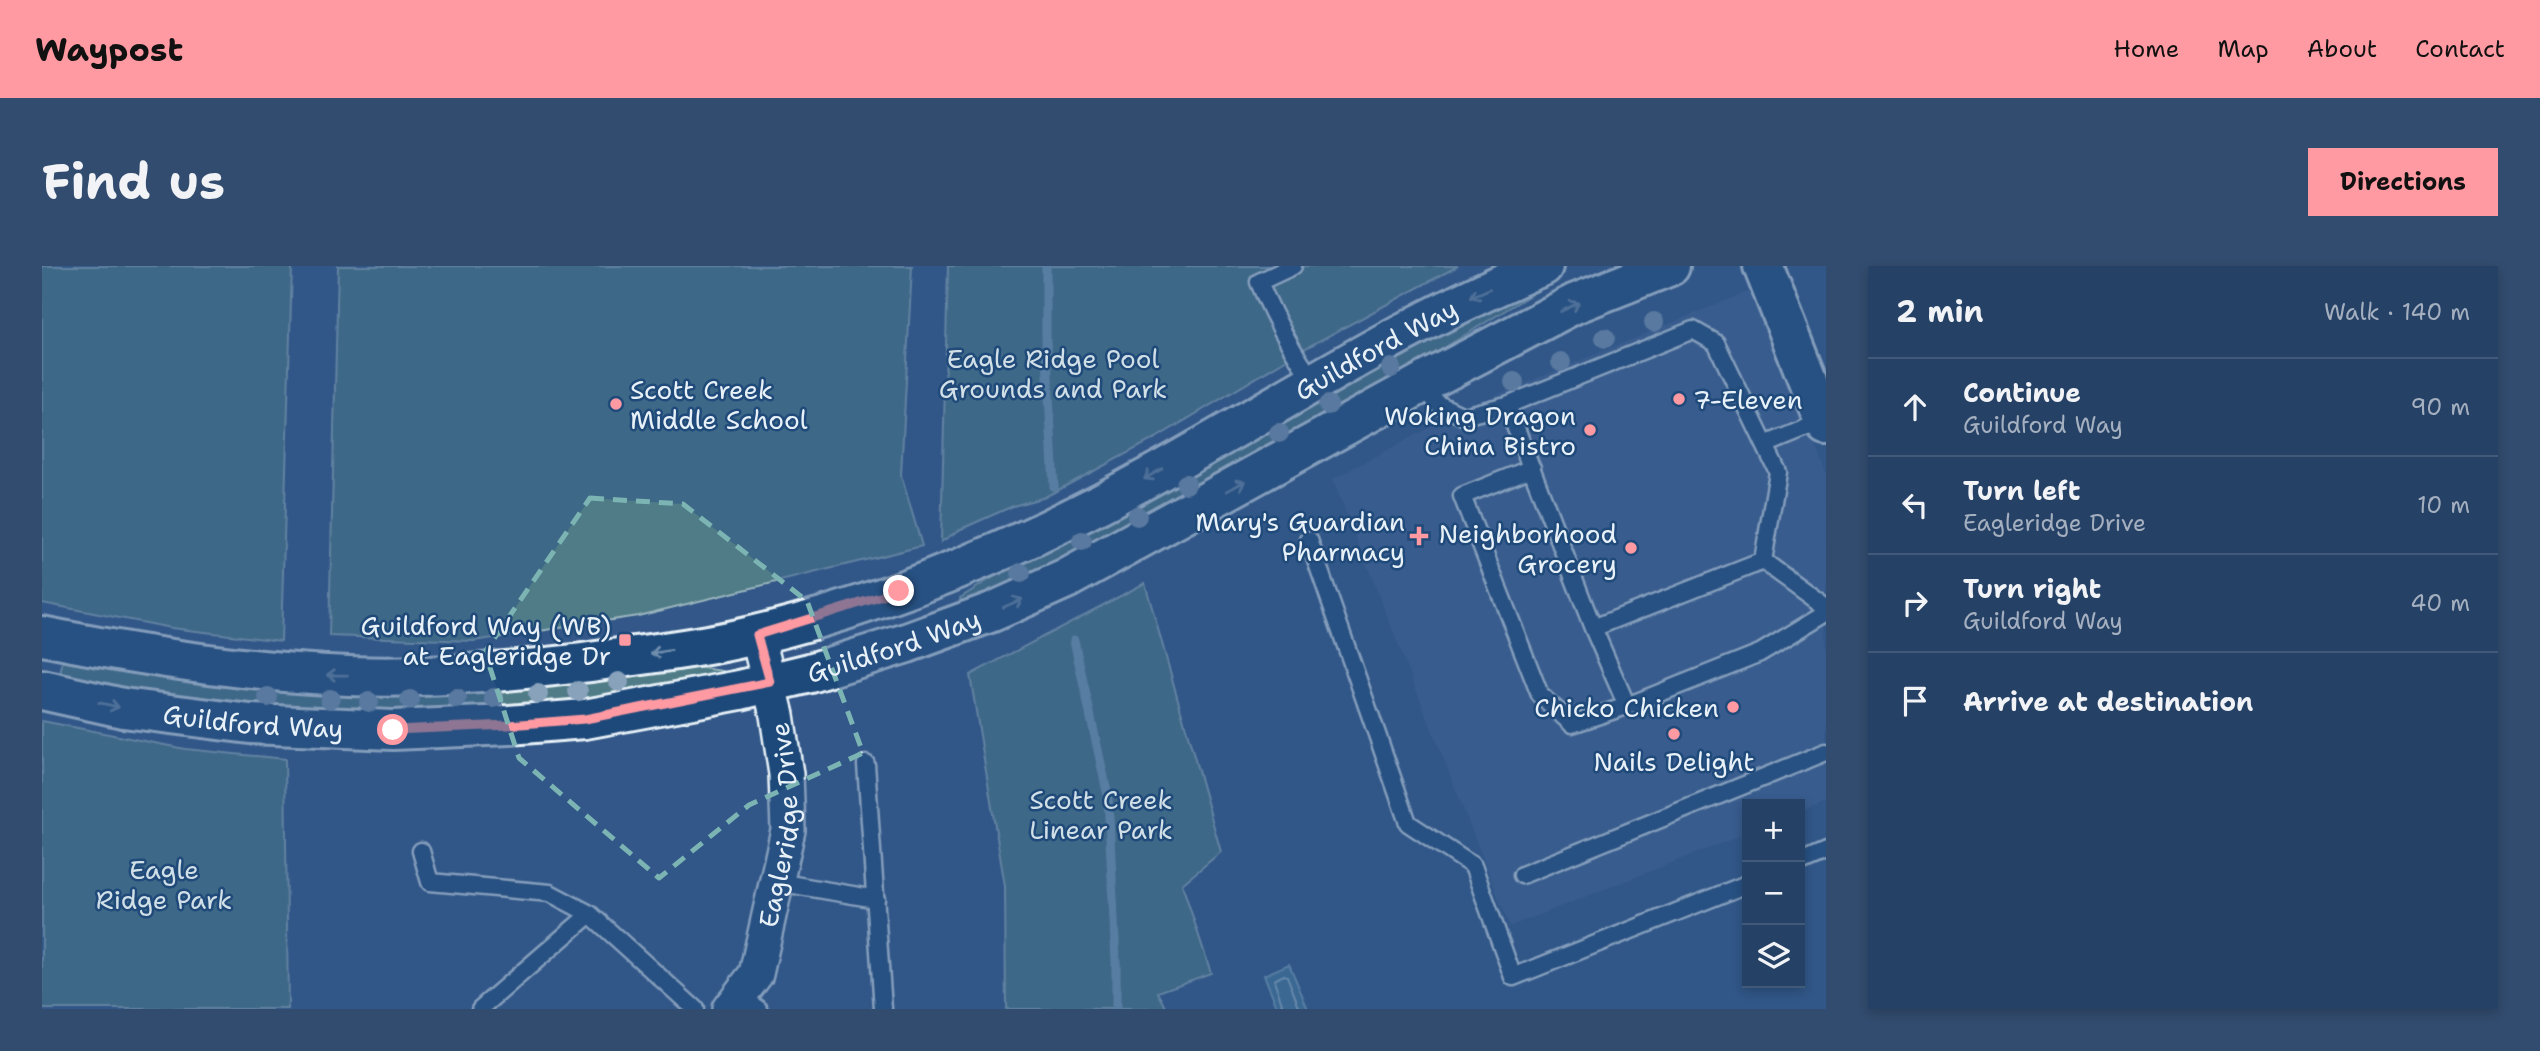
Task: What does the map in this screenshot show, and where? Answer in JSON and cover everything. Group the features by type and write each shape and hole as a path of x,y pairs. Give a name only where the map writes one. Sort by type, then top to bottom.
{"main road":[{"name":"Guildford Way","path":"42,636 186,662 251,670 331,676 418,676 528,670 635,656 757,635 899,591 1035,536 1128,489 1314,382 1470,298 1543,266"},
{"name":"Guildford Way","path":"42,690 124,708 250,724 393,730 585,719 770,682 907,643 992,612 1066,579 1421,384 1574,304 1670,266"},
{"path":"1763,266 1825,424"}],"street":[{"name":"Eagleridge Drive","path":"743,1004 756,974 788,830 786,774 770,682 757,635"}],"lane":[{"path":"1293,266 1259,282 1297,360 1314,382"},
{"path":"1421,384 1438,404 1463,416 1507,405 1693,330 1716,343 1778,472 1763,561"},
{"path":"1507,405 1593,628 1627,706"},
{"path":"1765,445 1825,424"},
{"path":"1532,468 1462,496 1540,695 1572,724 1627,706 1760,653 1826,613"},
{"path":"1309,540 1408,823 1473,866 1513,977 1742,886"},
{"path":"1763,561 1826,607"},
{"path":"1593,628 1763,561"},
{"path":"1522,875 1826,752"},
{"path":"866,764 883,1009"},
{"path":"421,851 430,883 551,893 590,915 695,1009"},
{"path":"1802,862 1826,852"},
{"path":"777,883 877,899"},
{"path":"480,1009 590,915"}],"highlighted area":[{"path":"590,498 683,504 807,601 863,753 749,805 659,878 519,758 485,652"}],"shaded area":[{"path":"1757,288 1826,475 1826,802 1805,810 1805,799 1742,799 1742,835 1510,926 1333,479 1477,403"}],"green space":[{"path":"42,266 292,266 281,641 171,628 42,603"},
{"name":"Scott Creek Middle School","path":"338,266 912,266 901,475 922,546 638,616 474,641 329,636"},
{"name":"Eagle Ridge Pool Grounds and Park","path":"948,266 1458,266 1302,350 1156,438 1045,497 1013,506 961,529 941,542"},
{"path":"1531,285 1535,292 1374,391 1156,517 963,606 960,598 1021,560"},
{"name":"Scott Creek Linear Park","path":"1145,583 1221,852 1182,884 1211,973 1158,992 1167,1009 1006,1009 1005,886 970,675"},
{"path":"64,656 675,664 723,671 723,677 576,702 430,713 185,702 59,678"},
{"name":"Eagle Ridge Park","path":"42,721 185,749 285,759 288,1009 42,1009"}],"water":[{"path":"1289,964 1308,1009 1278,1009 1264,975"}],"waterway":[{"path":"1046,266 1046,339 1054,487"},
{"path":"1074,640 1108,796 1116,1009"}],"place":[{"name":"7-Eleven","path":"1679,399"},
{"name":"Scott Creek Middle School","path":"616,404"},
{"name":"Woking Dragon China Bistro","path":"1590,430"},
{"name":"Mary's Guardian Pharmacy","path":"1419,536"},
{"name":"Neighborhood Grocery","path":"1631,548"},
{"name":"Guildford Way (WB) at Eagleridge Dr","path":"625,640"},
{"name":"Chicko Chicken","path":"1733,707"},
{"name":"Nails Delight","path":"1674,734"}],"route":[{"path":"393,730 585,719 770,682 757,635 899,591"}]}
